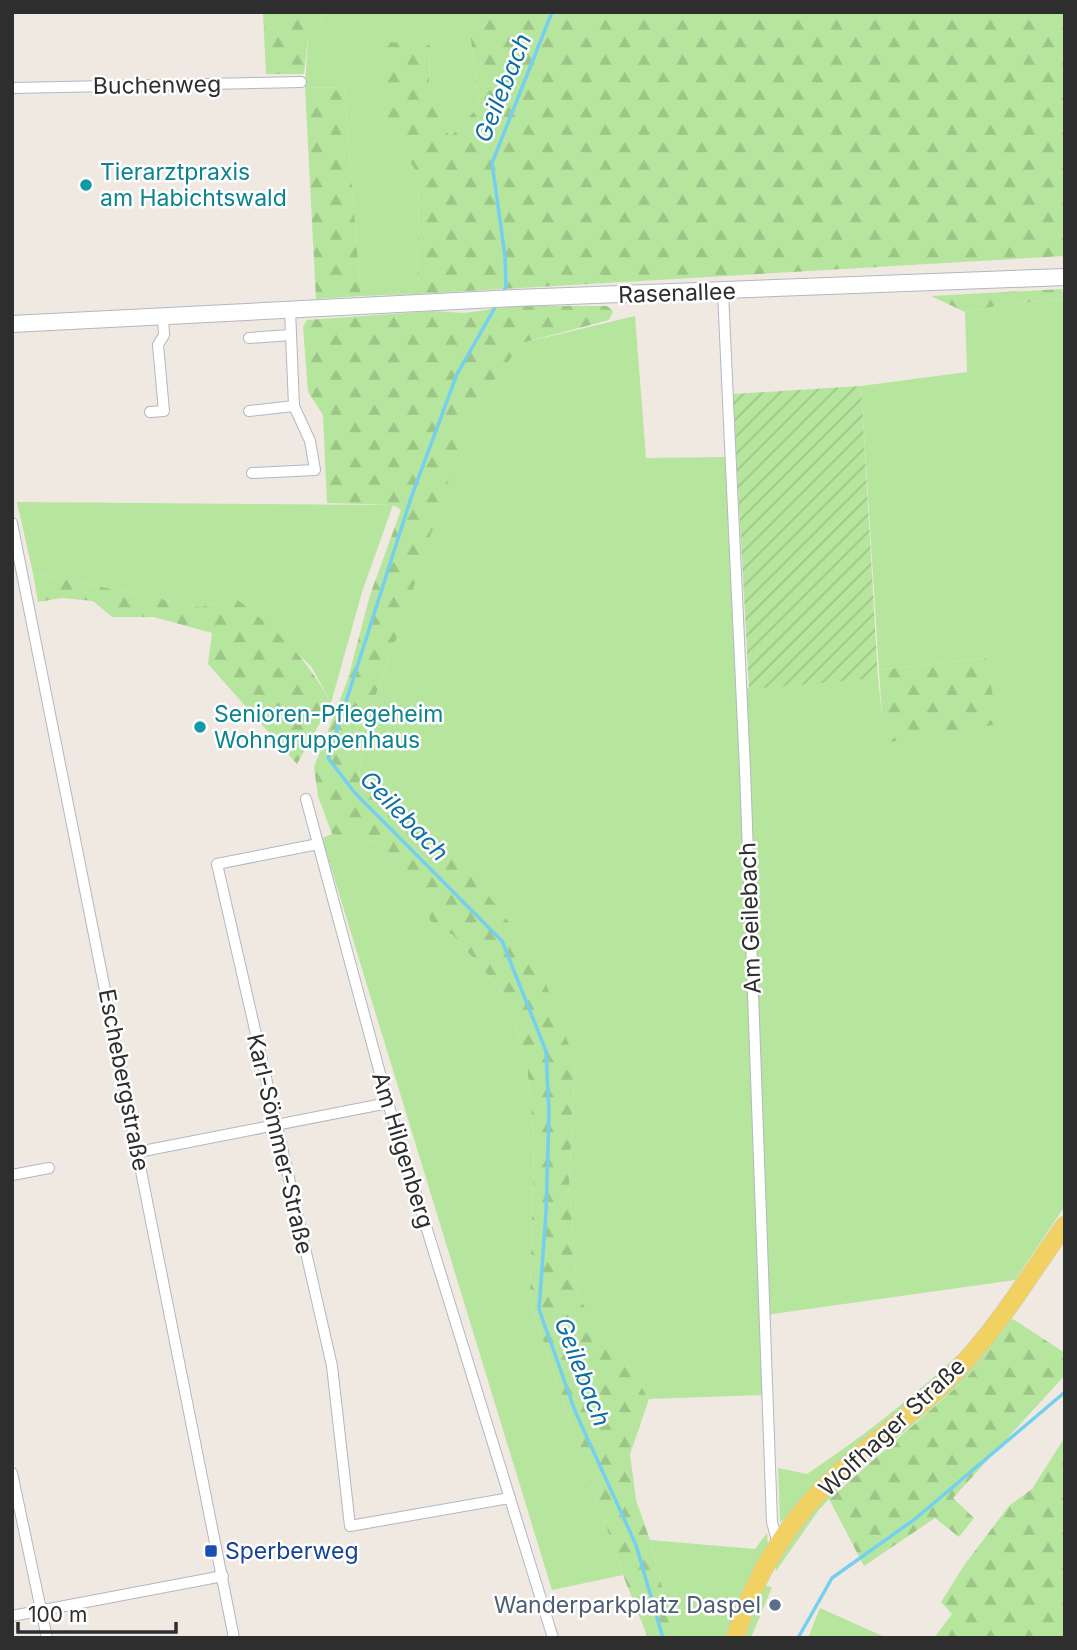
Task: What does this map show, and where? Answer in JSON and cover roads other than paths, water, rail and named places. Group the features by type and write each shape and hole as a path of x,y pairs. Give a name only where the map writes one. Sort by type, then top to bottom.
{"main road":[{"name":"Rasenallee","path":"12,324 516,298 1065,277"},
{"name":"Wolfhager Straße","path":"735,1638 744,1607 778,1544 811,1501 837,1475 928,1400 958,1370 1065,1226"}],"street":[{"name":"Buchenweg","path":"12,88 301,82"},
{"name":"Am Geilebach","path":"723,292 745,770 772,1522 778,1544"},
{"path":"252,473 316,470 310,441 294,406 290,310"},
{"path":"150,412 164,411 158,345 164,335 163,316"},
{"path":"249,338 290,335"},
{"path":"249,411 294,406"},
{"name":"Eschebergstraße","path":"12,523 16,564 138,1152 234,1638"},
{"name":"Am Hilgenberg","path":"306,799 388,1103 553,1638"},
{"name":"Karl-Sömmer-Straße","path":"318,844 217,864 332,1366 350,1527 510,1498"},
{"path":"138,1152 388,1103"},
{"path":"12,1175 49,1168"},
{"path":"12,1473 47,1638"},
{"path":"12,1616 223,1576"}],"waterway":[{"name":"Geilebach","path":"502,294 506,287 505,256 492,163 552,12"},
{"name":"Geilebach","path":"497,304 457,374 411,498 328,758 355,793 502,941 546,1051 549,1112 546,1213 539,1309 575,1411 636,1545 663,1638"},
{"path":"798,1638 832,1578 915,1519 1065,1392"}],"place":[{"name":"Tierarztpraxis am Habichtswald","path":"86,185"},
{"name":"Senioren-Pflegeheim Wohngruppenhaus","path":"200,727"},
{"name":"Sperberweg","path":"211,1551"},
{"name":"Wanderparkplatz Daspel","path":"775,1605"}]}
